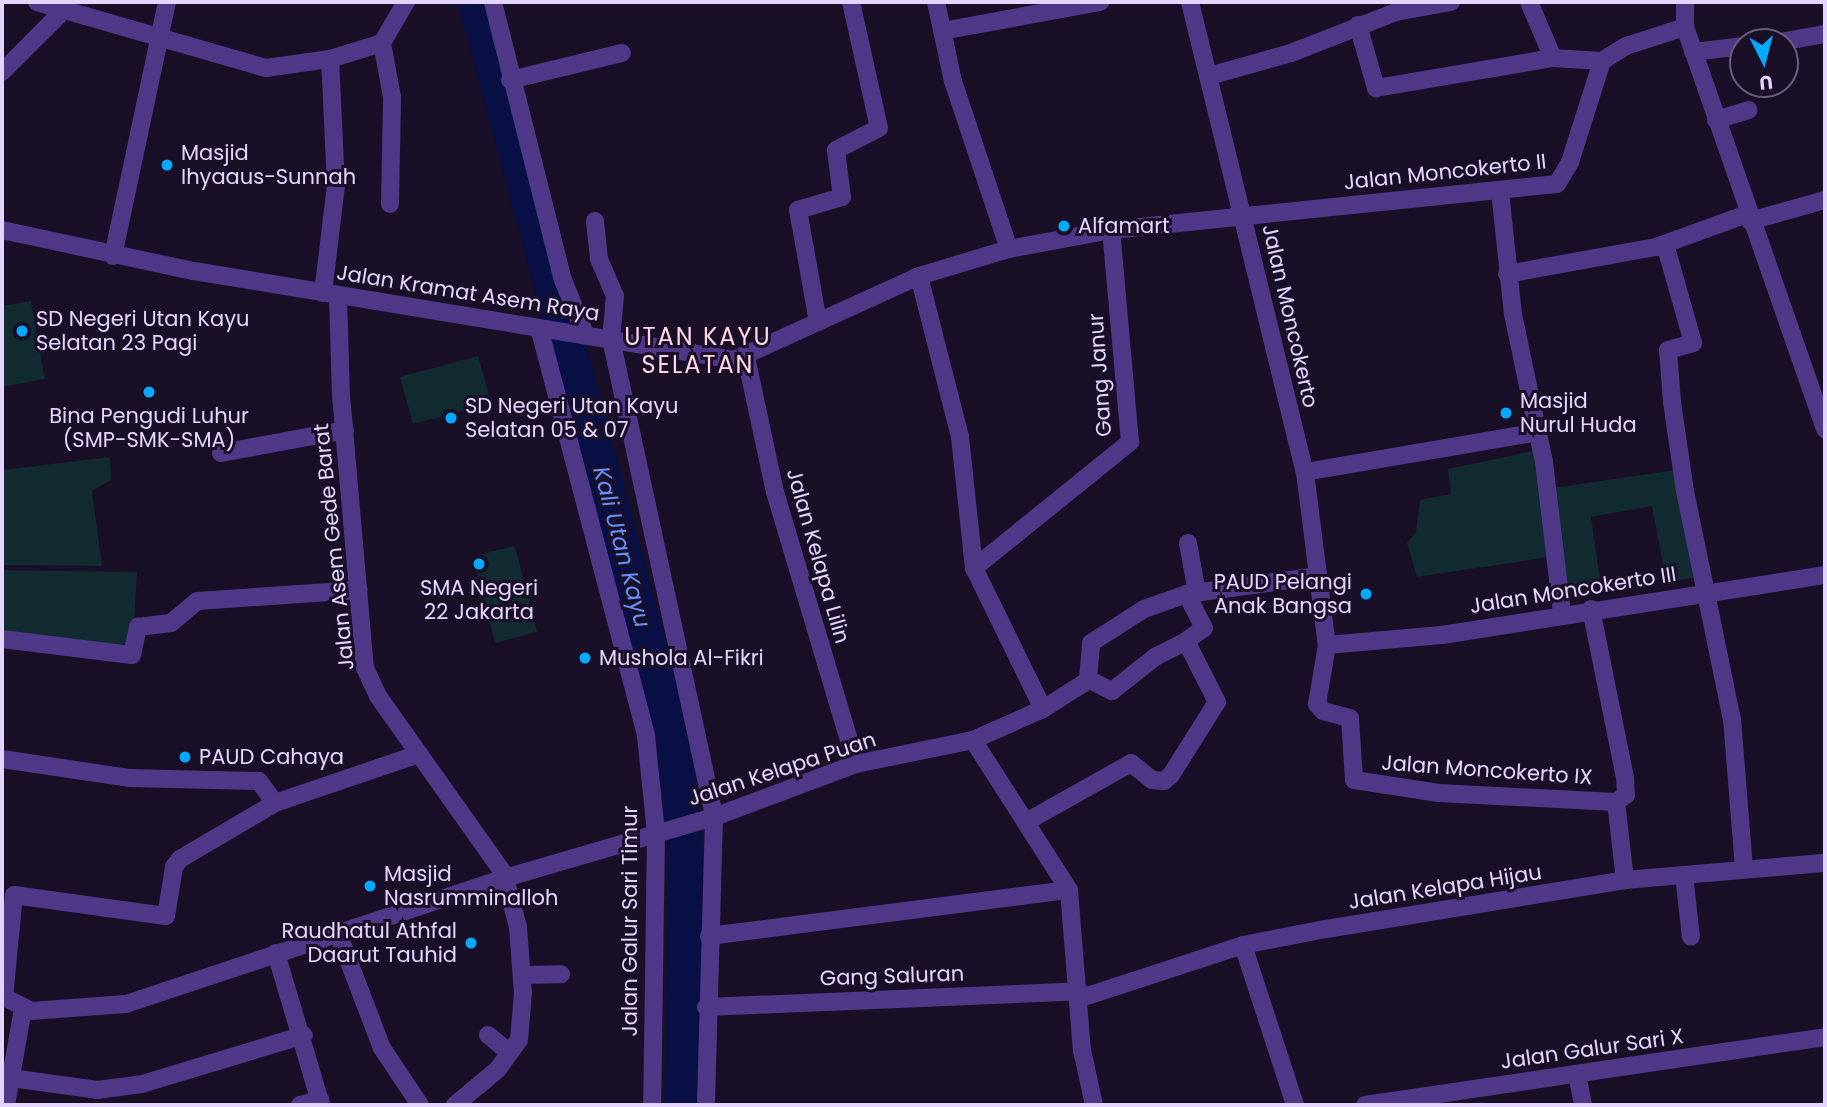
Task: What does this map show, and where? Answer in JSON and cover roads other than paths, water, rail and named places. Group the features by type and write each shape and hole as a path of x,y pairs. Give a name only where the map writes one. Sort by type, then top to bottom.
{"street":[{"path":"37,2 266,68 330,59 382,43"},
{"path":"113,256 167,2"},
{"path":"390,204 392,97 382,43 406,2"},
{"path":"493,2 510,80 563,280 583,334"},
{"path":"818,322 798,210 842,197 836,150 879,128 851,2"},
{"path":"936,2 953,82 1009,249"},
{"path":"942,31 1100,2"},
{"name":"Jalan Moncokerto","path":"1191,2 1305,472 1327,645"},
{"path":"1209,76 1291,53 1358,25 1451,2"},
{"path":"1529,2 1553,58"},
{"path":"1685,2 1685,27 1693,52 1748,217 1824,425"},
{"path":"2,72 63,11"},
{"path":"1358,25 1376,88 1553,58 1602,61 1626,46 1685,27"},
{"path":"1799,39 1825,34"},
{"path":"1693,52 1729,48"},
{"path":"510,80 622,53"},
{"name":"Jalan Asem Gede Barat","path":"330,59 336,185 331,295 365,668 378,696 505,878 519,927 522,975 519,1040 509,1052"},
{"name":"Jalan Moncokerto II","path":"1243,216 1557,184 1563,178 1602,61"},
{"path":"1716,120 1749,110"},
{"path":"1500,191 1507,274 1538,432 1562,613"},
{"path":"1507,274 1665,244 1748,217 1825,200"},
{"name":"Jalan Kramat Asem Raya","path":"2,230 113,256 546,331 583,334 717,360 746,357 919,276 1009,249 1111,230 1243,216"},
{"path":"595,221 599,259 615,296 611,339 711,818 706,1105"},
{"name":"Gang Janur","path":"974,568 1130,442 1111,230"},
{"path":"1665,244 1693,343 1668,350 1685,491 1709,591 1732,719 1744,867"},
{"path":"919,276 960,437 974,568 1043,709"},
{"name":"Jalan Galur Sari Timur","path":"546,331 646,736 662,831 652,1105"},
{"name":"Jalan Kelapa Lilin","path":"746,357 775,492 856,764"},
{"path":"221,453 345,430"},
{"path":"1305,472 1538,432"},
{"path":"1188,543 1192,593 1204,628 1186,641 1154,657 1112,691 1088,679 1091,643 1144,609 1192,593 1319,576"},
{"name":"Jalan Moncokerto III","path":"1327,645 1442,635 1562,613 1825,575"},
{"path":"2,639 132,655 138,627 171,623 197,600 359,590"},
{"path":"1591,609 1625,778 1626,795 1616,802"},
{"path":"1026,822 1131,763 1150,779 1164,781 1171,775 1217,702 1215,691 1186,641"},
{"name":"Jalan Moncokerto IX","path":"1327,645 1318,704 1322,711 1350,718 1357,783 1492,797 1616,802 1625,880"},
{"name":"Jalan Kelapa Puan","path":"23,1009 127,1004 505,878 711,818 856,764 973,740 1043,709 1088,679"},
{"path":"973,740 1069,890 1078,966 1082,1049 1094,1105"},
{"path":"6,1105 23,1009 3,997 14,895 166,916 174,867 180,859 275,803 419,754"},
{"path":"2,759 129,778 259,781 275,803"},
{"name":"Jalan Kelapa Hijau","path":"1080,992 1286,936 1625,880 1744,867 1816,863"},
{"path":"1684,875 1691,937"},
{"path":"709,936 1069,890"},
{"path":"338,933 382,1048 420,1105"},
{"path":"1247,945 1294,1105"},
{"path":"276,953 304,1035 321,1103 300,1105"},
{"path":"522,975 561,974"},
{"name":"Gang Saluran","path":"706,1007 1080,992"},
{"path":"11,1078 97,1090 142,1084 304,1035"},
{"path":"455,1105 497,1070 509,1052 488,1035"},
{"name":"Jalan Galur Sari X","path":"1365,1105 1825,1037"},
{"path":"1577,1074 1583,1105"}],"waterway":[{"name":"Kali Utan Kayu","path":"475,2 673,737 685,854 683,1105"}],"place":[{"name":"Masjid Ihyaaus-Sunnah","path":"167,165"},
{"name":"Alfamart","path":"1064,226"},
{"name":"SD Negeri Utan Kayu Selatan 23 Pagi","path":"22,331"},
{"name":"Bina Pengudi Luhur (SMP-SMK-SMA)","path":"149,392"},
{"name":"Masjid Nurul Huda","path":"1506,413"},
{"name":"SD Negeri Utan Kayu Selatan 05 & 07","path":"451,418"},
{"name":"SMA Negeri 22 Jakarta","path":"479,564"},
{"name":"PAUD Pelangi Anak Bangsa","path":"1366,594"},
{"name":"Mushola Al-Fikri","path":"585,658"},
{"name":"PAUD Cahaya","path":"185,757"},
{"name":"Masjid Nasrumminalloh","path":"370,886"},
{"name":"Raudhatul Athfal Daarut Tauhid","path":"471,943"}],"district":[{"name":"UTAN KAYU SELATAN","path":"698,351"}]}
